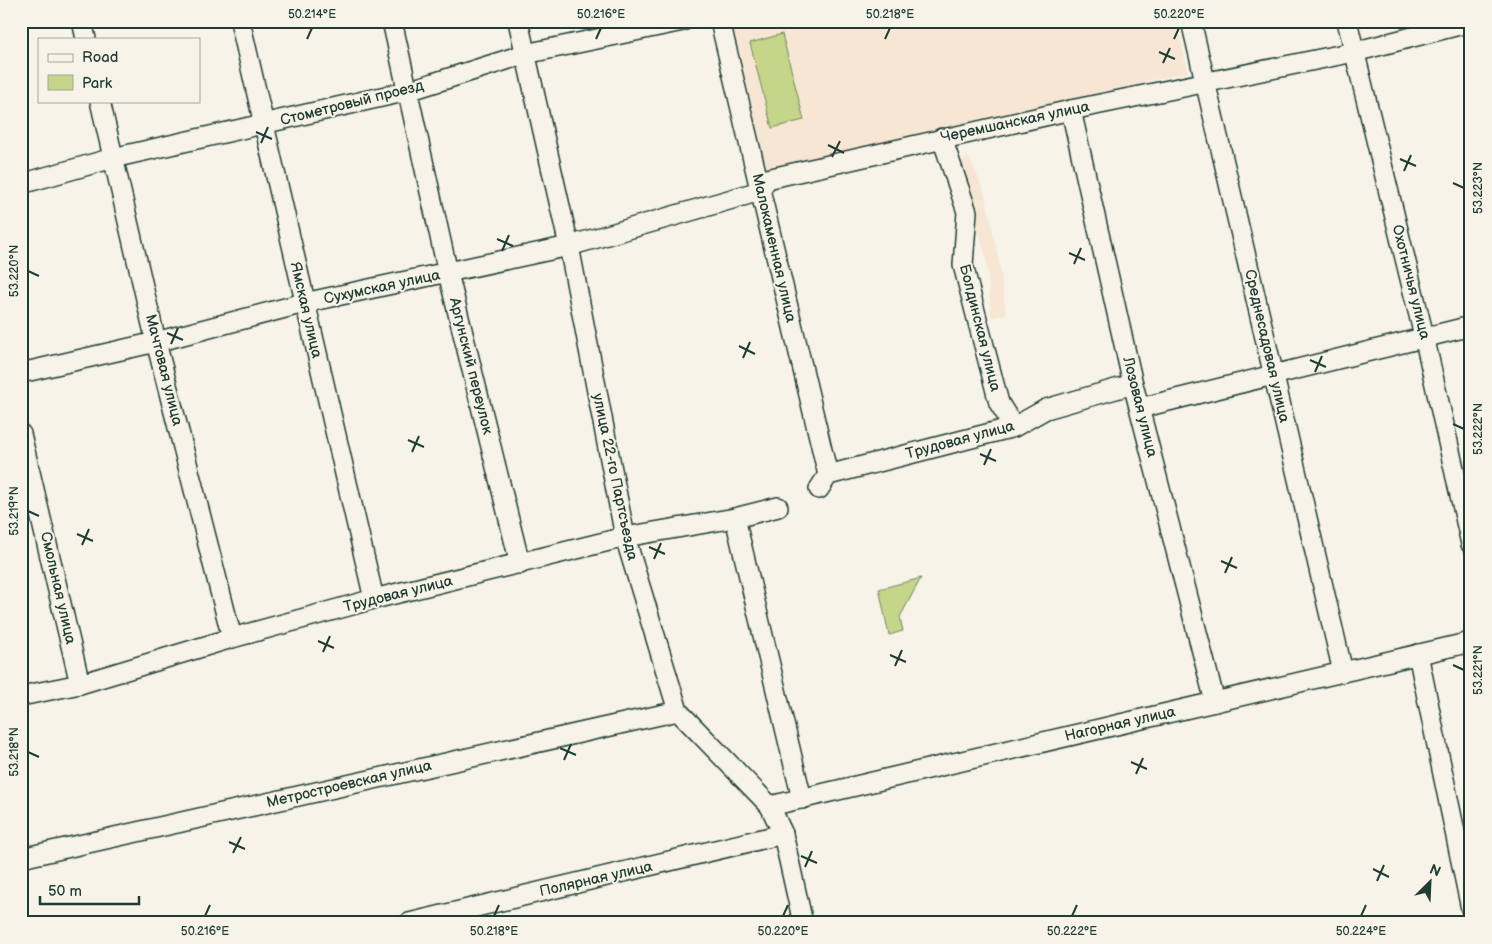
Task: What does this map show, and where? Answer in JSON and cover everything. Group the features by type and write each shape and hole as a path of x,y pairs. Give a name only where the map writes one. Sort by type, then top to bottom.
{"street":[{"path":"82,21 86,38"},
{"name":"Ямская улица","path":"240,21 374,599"},
{"name":"Аргунский переулок","path":"392,21 448,273 520,564"},
{"name":"улица 22-го Партсъезда","path":"518,21 569,246 625,537 678,711 770,806 783,834 803,923"},
{"name":"Стометровый проезд","path":"21,184 113,158 408,91 526,54 683,21"},
{"name":"Малокаменная улица","path":"720,21 760,191 823,482"},
{"name":"Среднесадовая улица","path":"1191,21 1343,672"},
{"name":"Охотничья улица","path":"1347,21 1424,336 1471,544"},
{"name":"Черемшанская улица","path":"569,246 760,191 767,179 1071,110 1354,52 1471,22"},
{"name":"Мачтовая улица","path":"100,102 156,342 232,638"},
{"name":"Лозовая улица","path":"1071,110 1133,384 1215,702"},
{"name":"Болдинская улица","path":"942,138 967,212 962,265 999,402 1014,427"},
{"name":"Сухумская улица","path":"21,373 156,342 304,303 569,246"},
{"path":"1140,408 1424,336 1471,326"},
{"name":"Трудовая улица","path":"823,482 1014,427 1046,409 1133,384"},
{"name":"Смольная улица","path":"21,434 80,684"},
{"name":"Трудовая улица","path":"21,696 80,684 232,638 374,599 625,537 735,518 778,507"},
{"path":"735,518 802,799"},
{"name":"Нагорная улица","path":"770,806 1471,642"},
{"path":"1418,654 1471,909"},
{"name":"Метростроевская улица","path":"21,858 678,711"},
{"name":"Полярная улица","path":"409,923 783,834"}],"shaded area":[{"path":"1176,21 1188,72 767,170 732,22"},
{"path":"969,157 985,194 999,261 1006,314 991,317 987,261 959,163"}],"green space":[{"path":"782,34 804,120 772,128 750,43"},
{"path":"921,578 900,617 903,631 889,635 879,589"}]}
